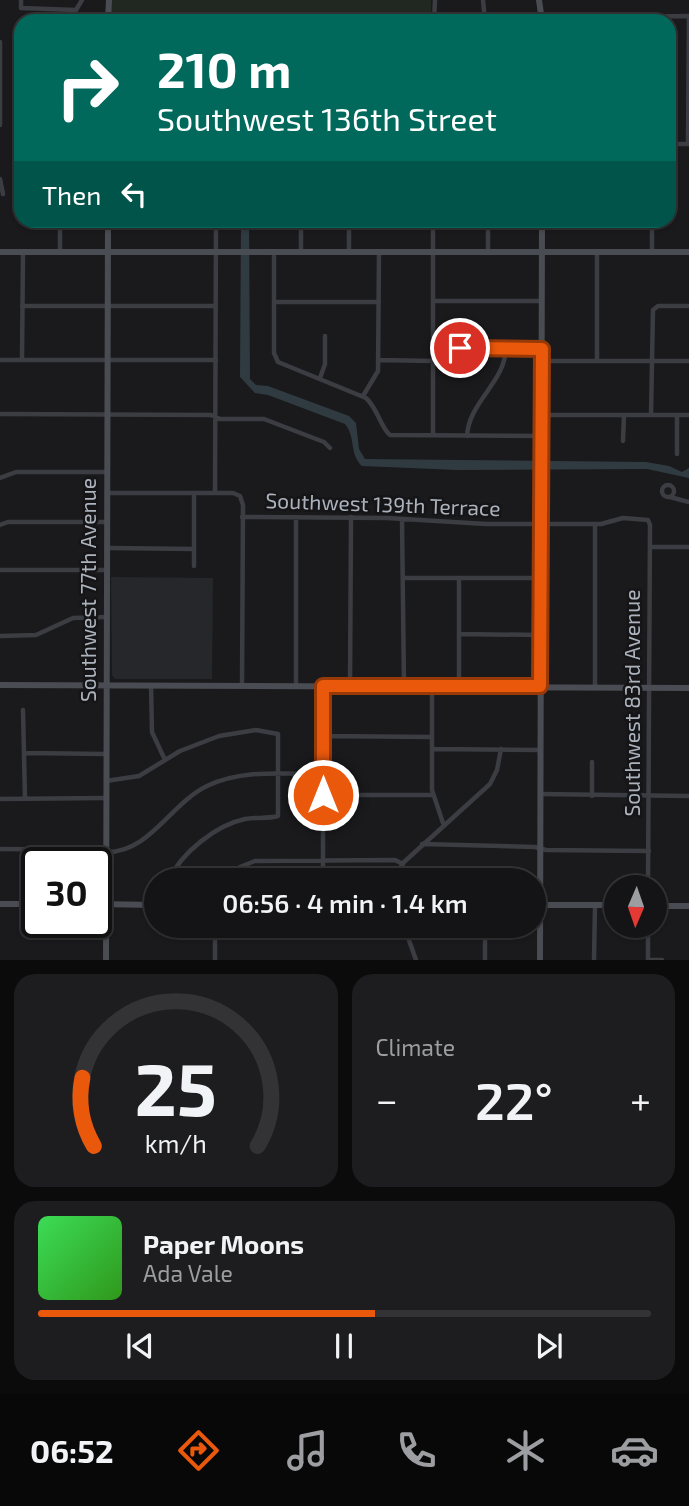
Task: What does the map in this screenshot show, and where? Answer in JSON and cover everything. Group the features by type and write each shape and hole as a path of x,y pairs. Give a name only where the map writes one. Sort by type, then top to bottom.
{"street":[{"path":"21,0 21,8 76,10 80,8 82,0"},
{"path":"435,0 435,14"},
{"path":"689,16 689,144"},
{"path":"0,42 0,125"},
{"path":"0,179 3,194"},
{"path":"60,228 60,253"},
{"name":"Southwest 77th Avenue","path":"106,847 108,228"},
{"path":"215,493 216,228"},
{"path":"301,228 301,252"},
{"path":"349,228 349,252"},
{"path":"433,228 433,435"},
{"path":"488,228 488,253"},
{"path":"539,868 542,228"},
{"path":"652,228 652,252"},
{"path":"0,252 689,252"},
{"path":"22,360 23,252"},
{"path":"274,252 276,360 363,396 378,411 387,433 541,436"},
{"path":"363,396 374,382 379,360 379,252"},
{"path":"597,252 597,361"},
{"path":"433,301 542,301"},
{"path":"274,302 379,302"},
{"path":"22,306 216,306"},
{"path":"651,415 654,309 689,306"},
{"path":"320,378 325,364 325,336"},
{"path":"433,348 542,349"},
{"path":"467,436 470,415 503,366 506,348"},
{"path":"1,360 216,360"},
{"path":"379,360 433,361"},
{"path":"541,361 689,361"},
{"path":"0,414 107,414 268,421 324,442 330,448"},
{"path":"541,415 689,415"},
{"path":"623,441 624,415"},
{"path":"677,415 677,454"},
{"path":"0,478 10,472 107,472"},
{"name":"Southwest 139th Terrace","path":"107,492 239,495 243,502 243,517 351,517 541,524 595,524 623,518 648,520"},
{"path":"194,493 194,566"},
{"path":"670,497 689,502"},
{"path":"242,686 243,517"},
{"path":"296,517 296,686"},
{"path":"350,686 351,517"},
{"path":"402,520 402,569 405,578 404,686"},
{"name":"Southwest 83rd Avenue","path":"648,520 649,875"},
{"path":"0,525 8,522 107,522"},
{"path":"594,687 595,524"},
{"path":"650,547 689,547"},
{"path":"106,548 194,549"},
{"path":"0,570 106,570"},
{"path":"405,578 541,578"},
{"path":"459,578 459,686"},
{"path":"0,636 36,635 73,618 106,617"},
{"path":"459,634 540,635"},
{"path":"0,685 689,688"},
{"path":"151,685 152,732 165,760"},
{"path":"323,686 323,868"},
{"path":"432,686 433,795 443,823"},
{"path":"23,710 25,799"},
{"path":"106,781 139,776 187,747 219,736 251,730 277,732 278,816 246,819 219,829 178,868"},
{"path":"323,736 432,737"},
{"path":"432,749 540,750"},
{"path":"402,868 443,823 490,784 497,770 500,749"},
{"path":"25,753 106,754"},
{"path":"592,762 592,796"},
{"path":"112,851 123,851 136,846 181,802 212,784 239,776 323,774"},
{"path":"540,794 689,796"},
{"path":"323,795 433,795"},
{"path":"0,799 106,799"},
{"path":"422,844 649,850"},
{"path":"0,849 21,849"},
{"path":"243,868 256,861 395,860 403,864"},
{"path":"0,904 21,904"},
{"path":"112,904 144,905"},
{"path":"546,905 604,905"},
{"path":"594,960 595,905"},
{"path":"667,905 689,906"},
{"name":"Southwest 77th Avenue","path":"106,938 106,960"},
{"path":"215,938 215,960"},
{"path":"408,938 416,960"},
{"path":"485,938 485,960"},
{"path":"539,938 540,960"},
{"path":"648,938 648,960 662,960"}],"shaded area":[{"path":"111,0 431,0 431,14 110,14"},
{"path":"241,228 249,228 250,379 256,385 268,386 349,416 356,423 359,449 365,459 646,462 669,466 682,472 689,468 689,478 647,469 457,470 362,466 355,456 345,424 268,395 255,393 240,377"},
{"path":"111,577 213,578 212,679 115,679 112,675"}],"route":[{"path":"323,795 323,686 540,686 542,349 460,348"}]}
